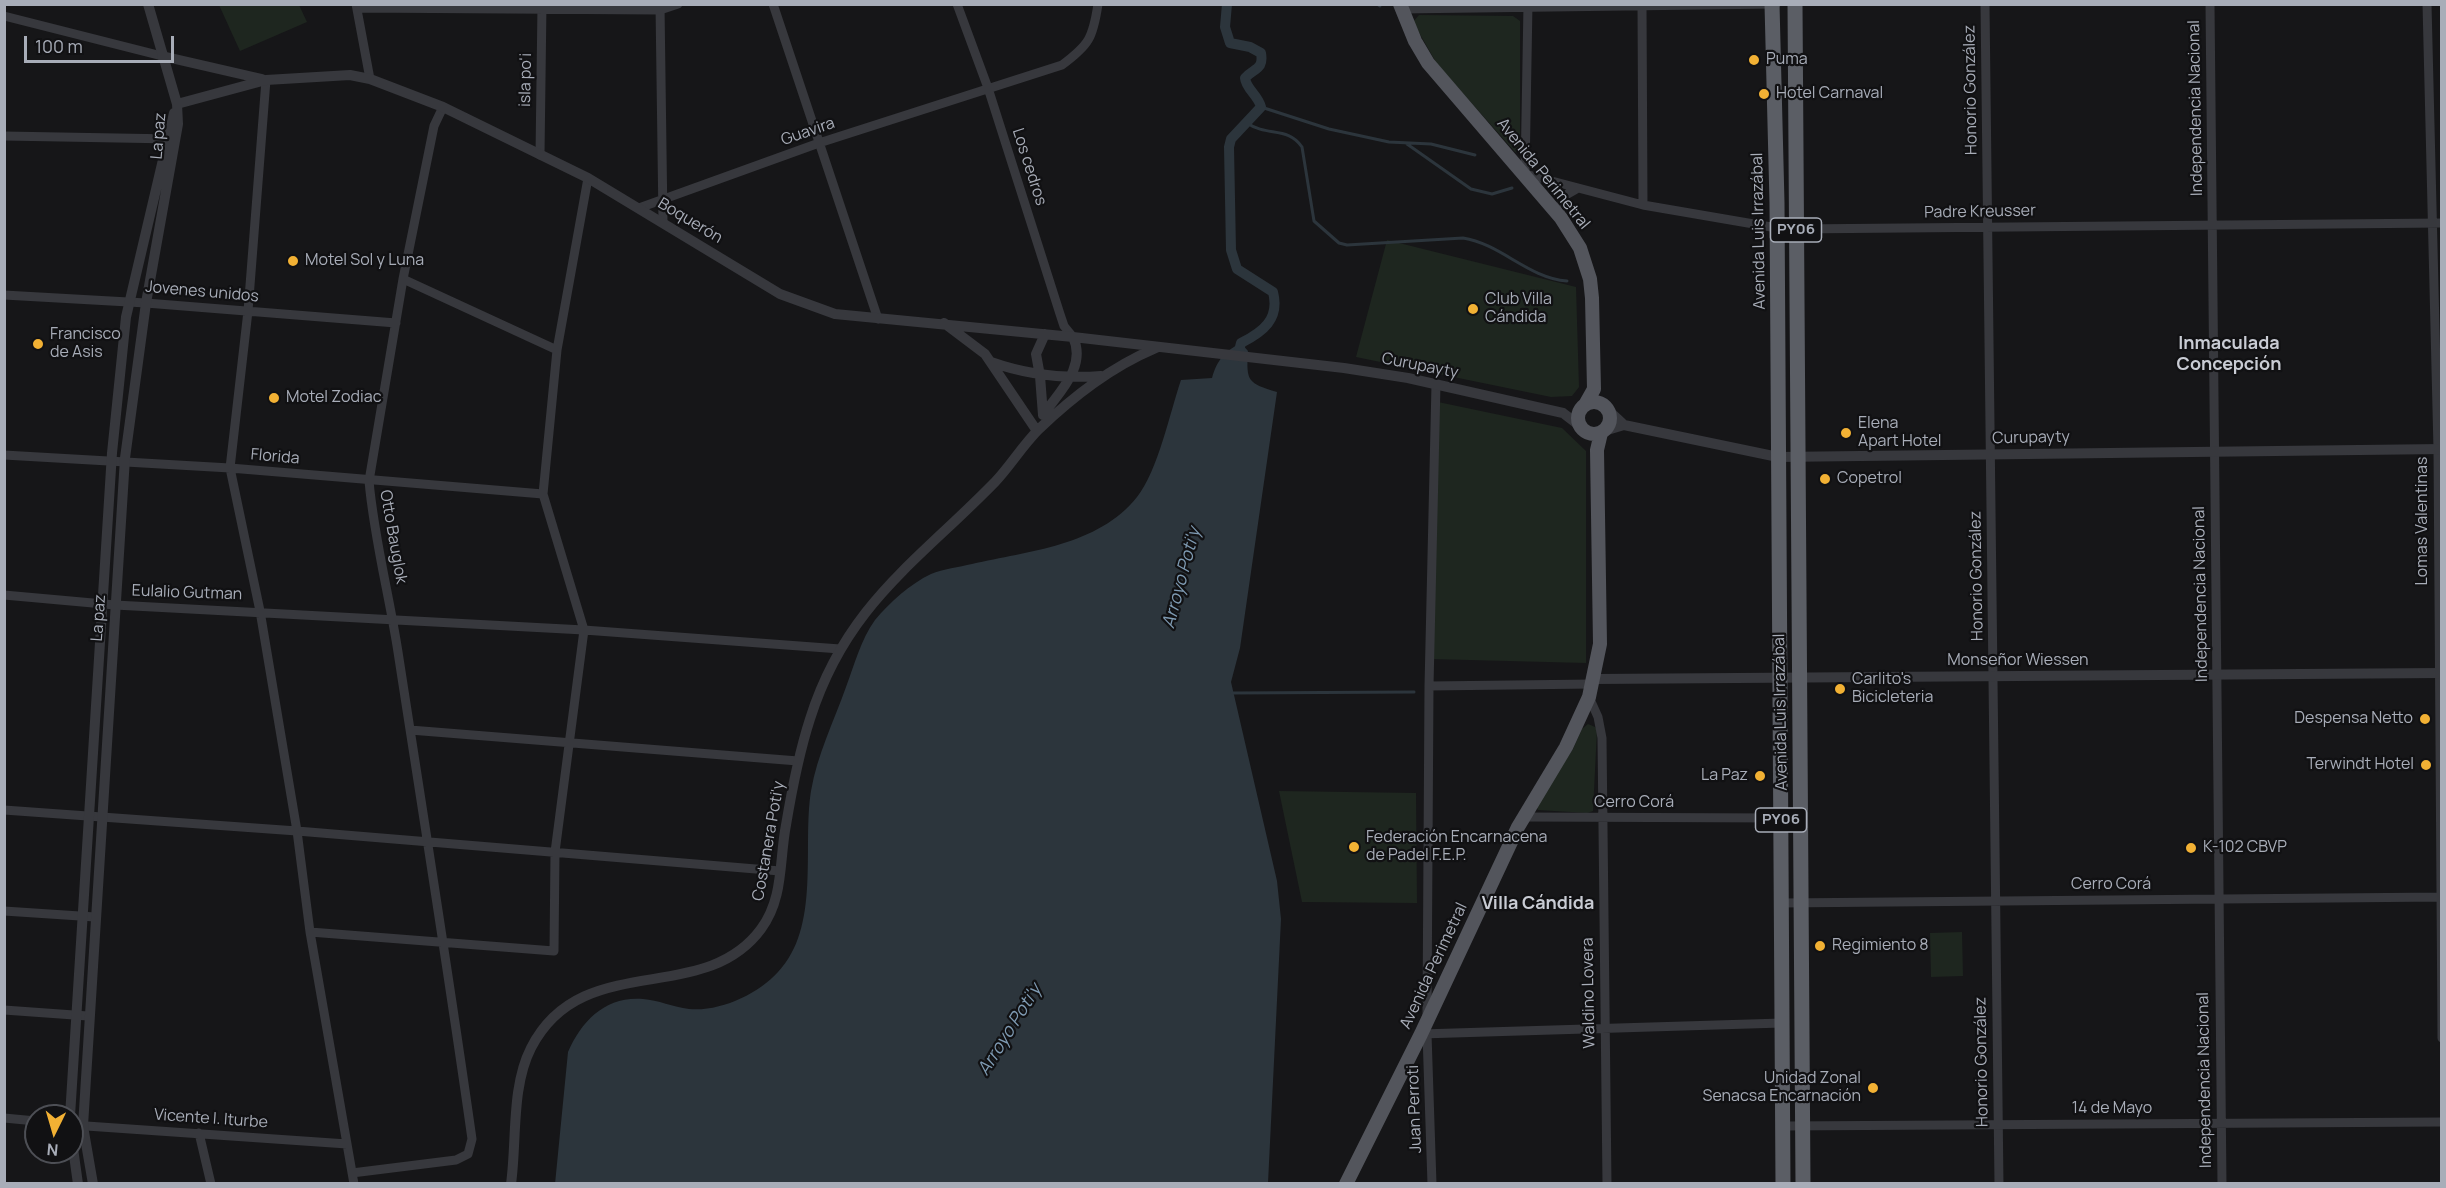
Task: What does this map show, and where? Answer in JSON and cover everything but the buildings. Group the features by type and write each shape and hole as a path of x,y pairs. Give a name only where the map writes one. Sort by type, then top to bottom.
{"highway":[{"name":"PY06","path":"1795,4 1798,455"},
{"name":"Avenida Luis Irrazábal","path":"1774,5 1778,457"},
{"name":"Avenida Luis Irrazábal","path":"1798,455 1803,1184"},
{"name":"PY06","path":"1778,457 1783,1184"}],"main road":[{"name":"Avenida Perimetral","path":"1346,1184 1425,1029 1523,817 1566,747 1592,687 1600,644 1597,450 1593,431 1578,417 1594,389 1590,279 1580,248 1559,215 1428,63 1406,7"},
{"path":"1594,389 1607,408"},
{"path":"1583,406 1595,402 1607,408"},
{"name":"Avenida Perimetral","path":"1593,431 1610,421 1607,408"}],"street":[{"name":"La paz","path":"80,1104 95,917 125,463 146,303 177,104 148,4"},
{"path":"370,79 357,6 542,8 660,7 678,4"},
{"path":"773,4 879,319"},
{"name":"Los cedros","path":"957,4 988,87 1064,326 1073,337"},
{"name":"Guavira","path":"639,208 819,143 1062,64 1083,49 1092,37 1098,4"},
{"name":"Honorio González","path":"1985,4 1999,1184"},
{"name":"Independencia Nacional","path":"2210,4 2222,1184"},
{"name":"Lomas Valentinas","path":"2427,4 2437,223 2442,1038"},
{"path":"1642,5 1643,205"},
{"path":"1406,7 1774,5"},
{"path":"1526,174 1528,6"},
{"path":"660,7 663,222"},
{"name":"isla po'i","path":"540,156 542,8"},
{"path":"4,16 266,80 248,311 230,468 260,611 297,831 310,932 354,1184"},
{"name":"Boquerón","path":"177,104 266,80 350,75 370,79 442,108 588,178 780,294 836,314 944,323 1205,352"},
{"name":"Otto Bauglok","path":"352,1173 456,1160 468,1154 471,1148 444,943 393,619 372,513 369,481 403,279 434,126 442,108"},
{"path":"4,136 172,139"},
{"name":"La paz","path":"71,1104 111,462 130,302 172,139"},
{"name":"Padre Kreusser","path":"1526,174 1643,205 1777,228 2437,223"},
{"path":"310,932 554,951 555,852 584,630 543,494 557,350 588,178"},
{"path":"1559,215 1564,196 1578,188"},
{"path":"403,279 557,350"},
{"name":"Jovenes unidos","path":"4,295 146,303 396,323"},
{"path":"944,323 990,362 1037,431"},
{"path":"1043,415 1036,354 1044,334"},
{"path":"1037,431 1043,415 1069,378 1078,358 1078,347 1073,337"},
{"path":"990,362 1040,376 1069,378 1101,376 1158,347"},
{"name":"Curupayty","path":"1205,352 1372,372 1563,413 1593,431 1624,425 1778,457 2440,449"},
{"name":"Costanera Poti'y","path":"511,1184 520,1087 530,1049 550,1022 591,992 620,983 705,969 737,954 751,943 770,916 777,899 798,761 827,672 840,649 890,582 995,482 1037,431 1101,376"},
{"name":"Juan Perroti","path":"1432,1184 1425,1029 1430,886 1429,686 1436,384"},
{"name":"Curupayty","path":"1563,413 1583,406"},
{"path":"1607,408 1624,425"},
{"name":"Florida","path":"4,455 230,468 543,494"},
{"name":"Eulalio Gutman","path":"4,596 115,605 584,630 840,649"},
{"name":"Monseñor Wiessen","path":"1592,687 1779,678 2440,673"},
{"path":"1429,686 1592,687"},
{"name":"Waldino Lovera","path":"1592,687 1602,738 1606,1184"},
{"path":"410,730 798,761"},
{"path":"4,810 297,831 780,871"},
{"name":"Cerro Corá","path":"1523,817 1781,818"},
{"name":"Cerro Corá","path":"1781,903 2441,897"},
{"path":"4,911 95,917"},
{"path":"4,1010 88,1016"},
{"path":"1425,1029 1605,1029 1782,1023"},
{"path":"4,1118 24,1120"},
{"name":"14 de Mayo","path":"1783,1126 2442,1122"},
{"name":"Vicente I. Iturbe","path":"84,1125 347,1144"},
{"path":"199,1133 211,1184"},
{"name":"La paz","path":"84,1149 93,1184"},
{"path":"75,1164 78,1184"}],"shaded area":[{"path":"219,5 299,5 307,22 240,51"},
{"path":"1419,15 1513,16 1520,21 1520,153 1515,152 1437,64 1413,22"},
{"name":"Club Villa Cándida","path":"1387,240 1576,287 1579,387 1572,396 1551,397 1356,357"},
{"path":"1438,402 1562,428 1586,451 1586,663 1430,659"},
{"path":"1588,724 1597,730 1593,811 1587,813 1538,810 1536,805 1573,749 1582,729"},
{"name":"Federación Encarnacena de Padel F.E.P.","path":"1279,791 1416,793 1417,903 1302,902"},
{"path":"1962,932 1963,976 1931,977 1930,933"}],"water":[{"path":"1241,343 1248,351 1248,369 1251,380 1277,392 1240,648 1231,682 1277,881 1281,919 1268,1183 555,1184 568,1052 588,1020 607,1006 630,999 649,1000 689,1009 713,1008 726,1004 749,994 770,980 791,954 800,933 805,910 809,813 814,778 858,653 875,620 901,594 931,574 1061,544 1103,526 1121,513 1137,497 1151,472 1181,380 1212,378 1222,357"}],"waterway":[{"name":"Arroyo Poti'y","path":"1227,4 1225,27 1230,43 1250,47 1261,53 1262,59 1260,66 1245,78 1261,107 1231,139 1229,147 1231,250 1237,269 1273,292 1275,301 1268,324 1241,343 1238,355"},
{"path":"1261,107 1329,129 1389,142 1431,144 1475,155"},
{"path":"1247,123 1262,130 1290,136 1302,147 1314,221 1339,243 1347,245 1463,238 1490,247 1540,274 1567,281"},
{"path":"1407,144 1471,189 1492,194 1512,188"},
{"path":"1232,693 1414,692"}],"place":[{"name":"Puma","path":"1754,60"},
{"name":"Hotel Carnaval","path":"1764,94"},
{"name":"Motel Sol y Luna","path":"293,261"},
{"name":"Club Villa Cándida","path":"1473,309"},
{"name":"Francisco de Asis","path":"38,344"},
{"name":"Motel Zodiac","path":"274,398"},
{"name":"Elena Apart Hotel","path":"1846,433"},
{"name":"Copetrol","path":"1825,479"},
{"name":"Carlito's Bicicleteria","path":"1840,689"},
{"name":"Despensa Netto","path":"2425,719"},
{"name":"Terwindt Hotel","path":"2426,765"},
{"name":"La Paz","path":"1760,776"},
{"name":"Federación Encarnacena de Padel F.E.P.","path":"1354,847"},
{"name":"K-102 CBVP","path":"2191,848"},
{"name":"Regimiento 8","path":"1820,946"},
{"name":"Unidad Zonal Senacsa Encarnación","path":"1873,1088"}],"district":[{"name":"Inmaculada Concepción","path":"2229,354"},
{"name":"Villa Cándida","path":"1538,904"}]}
